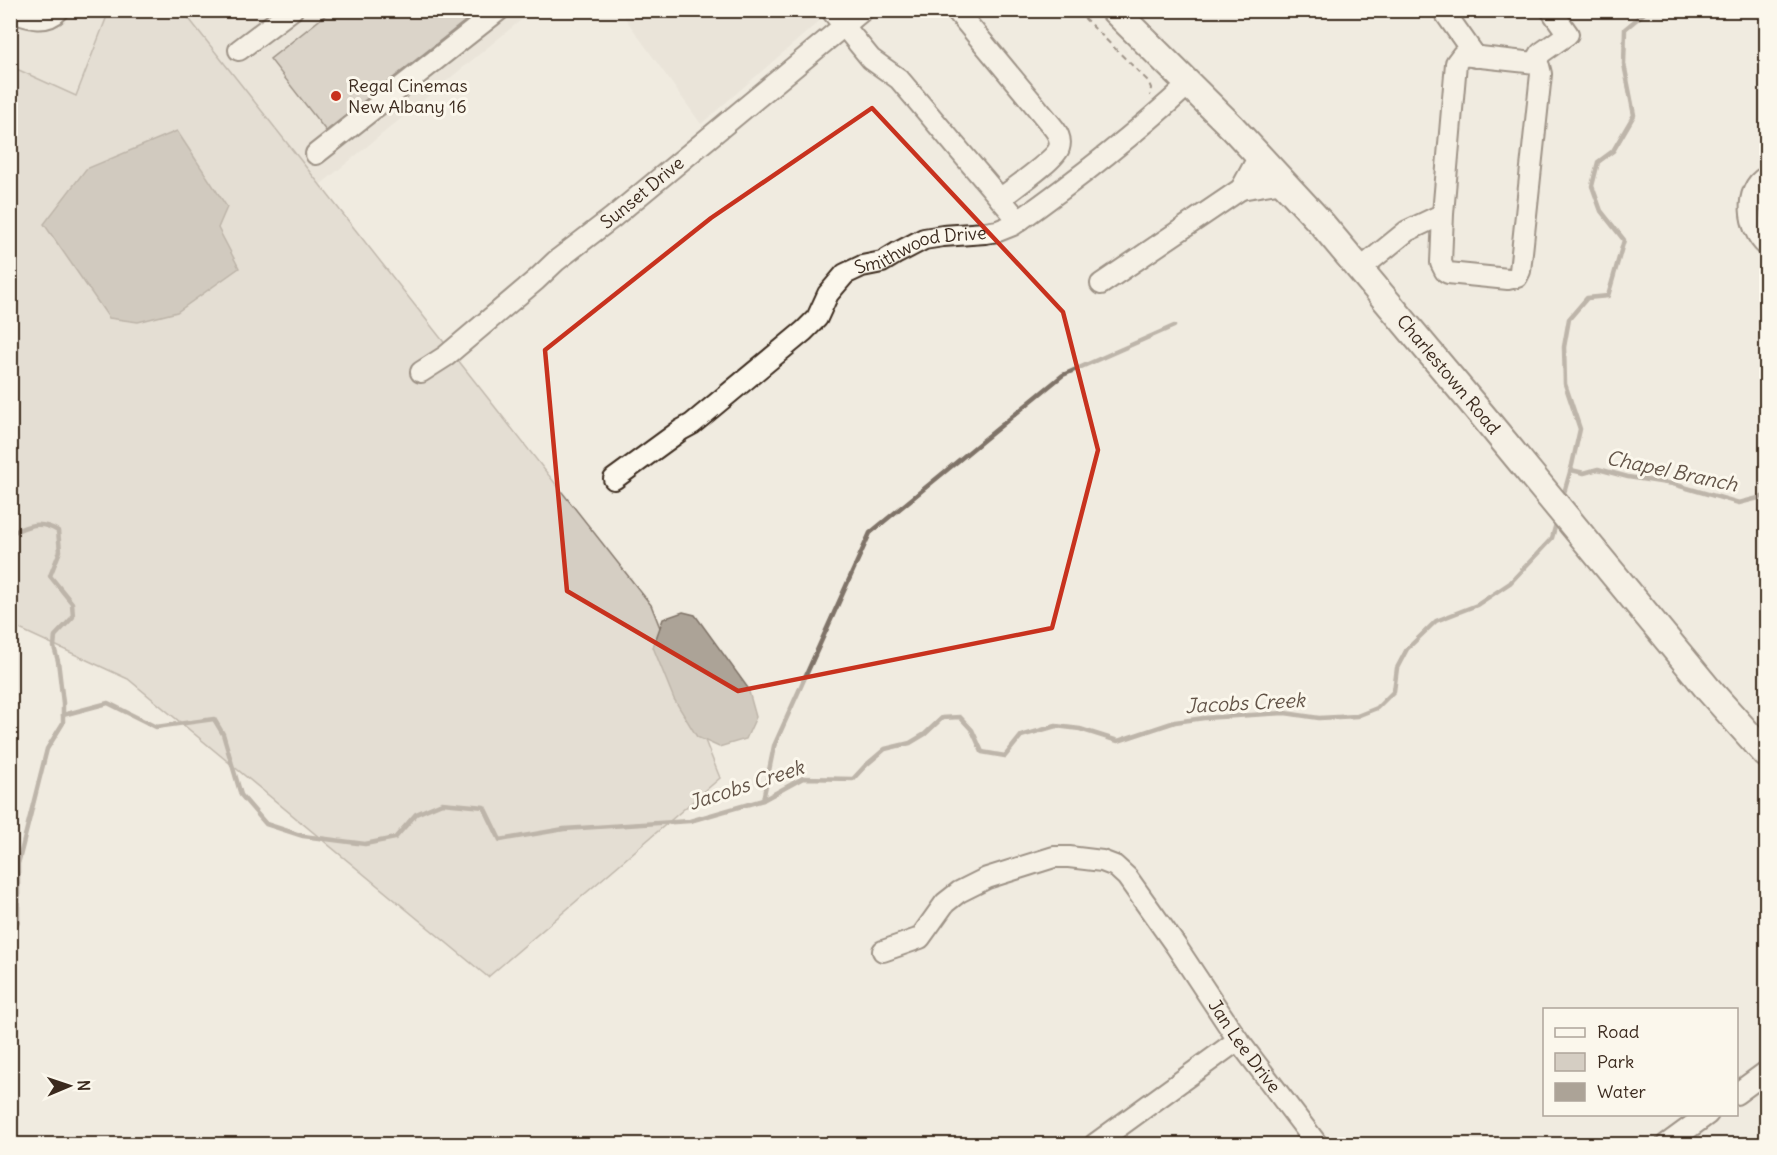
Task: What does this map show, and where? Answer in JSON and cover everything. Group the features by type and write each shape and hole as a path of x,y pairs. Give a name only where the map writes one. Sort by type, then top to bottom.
{"main road":[{"name":"Charlestown Road","path":"1114,10 1283,182 1548,495 1708,689 1767,754"}],"street":[{"path":"10,11 33,19 45,19 59,10"},
{"path":"239,50 292,10"},
{"path":"316,154 499,10"},
{"name":"Sunset Drive","path":"422,372 446,356 556,261 612,218 838,18 863,10"},
{"path":"956,10 1059,137 1060,146 1054,156 1000,199"},
{"path":"1449,10 1445,14 1476,57"},
{"path":"1535,63 1541,53 1568,34 1551,10"},
{"path":"838,18 875,63 899,79 1019,221"},
{"path":"1462,55 1476,57 1535,63 1539,66 1541,74 1520,272 1517,277 1508,279 1448,273 1441,263 1456,63 1462,55"},
{"name":"Smithwood Drive","path":"614,479 692,424 804,332 817,318 828,294 845,274 862,266 882,262 924,239 998,231 1013,225 1098,162 1189,84"},
{"path":"1241,189 1259,156"},
{"path":"1767,177 1759,183 1755,191 1750,215 1756,231 1767,245"},
{"path":"1101,284 1241,189 1283,182"},
{"path":"1359,270 1407,231 1443,214"},
{"name":"Jan Lee Drive","path":"883,951 920,938 945,903 959,892 987,878 1054,857 1102,861 1115,866 1127,877 1176,945 1238,1040 1317,1144"},
{"path":"1095,1144 1238,1040"},
{"path":"1738,1093 1767,1072"},
{"path":"1667,1144 1705,1116"}],"path":[{"path":"1076,10 1148,81 1151,88 1148,101"}],"highlighted area":[{"path":"872,108 1063,312 1098,450 1052,628 738,691 567,591 545,350 711,218"}],"shaded area":[{"path":"11,11 109,11 76,96 11,66"},
{"path":"183,11 532,11 320,185"},
{"path":"620,11 831,11 701,124"}],"green space":[{"path":"109,11 183,11 651,605 720,778 488,977 128,679 11,625 10,66 76,96"}],"water":[{"path":"177,131 227,207 218,228 239,268 177,312 138,322 109,318 44,224 86,169"},
{"path":"683,612 695,615 748,688 756,717 746,739 719,747 697,737 674,699 653,647 663,619"}],"building":[{"name":"Regal Cinemas New Albany 16","path":"332,10 479,10 326,131 270,59"}],"waterway":[{"name":"Jacobs Creek","path":"1562,500 1580,429 1565,384 1564,347 1569,319 1587,298 1608,296 1624,240 1601,211 1592,186 1598,162 1613,151 1634,115 1624,64 1625,29 1648,10"},
{"path":"763,800 774,746 870,533 1063,375 1174,326"},
{"name":"Chapel Branch","path":"1571,470 1584,473 1598,469 1628,477 1673,484 1739,503 1766,496"},
{"name":"Jacobs Creek","path":"63,715 108,703 156,727 214,719 223,734 241,795 266,824 303,836 365,844 395,838 416,814 442,803 484,807 500,840 564,829 690,821 763,800 803,778 853,779 885,749 910,743 925,734 942,718 960,717 972,730 982,752 1005,756 1021,736 1056,726 1080,729 1118,741 1175,722 1204,718 1285,713 1319,718 1357,716 1377,708 1394,691 1397,668 1407,649 1436,621 1477,605 1510,583 1552,538 1557,520"},
{"path":"10,534 34,525 58,531 60,551 50,576 72,603 73,617 55,636 54,647 63,703 63,723 47,749 18,864 18,921 10,938"}],"place":[{"name":"Regal Cinemas New Albany 16","path":"336,96"}]}
